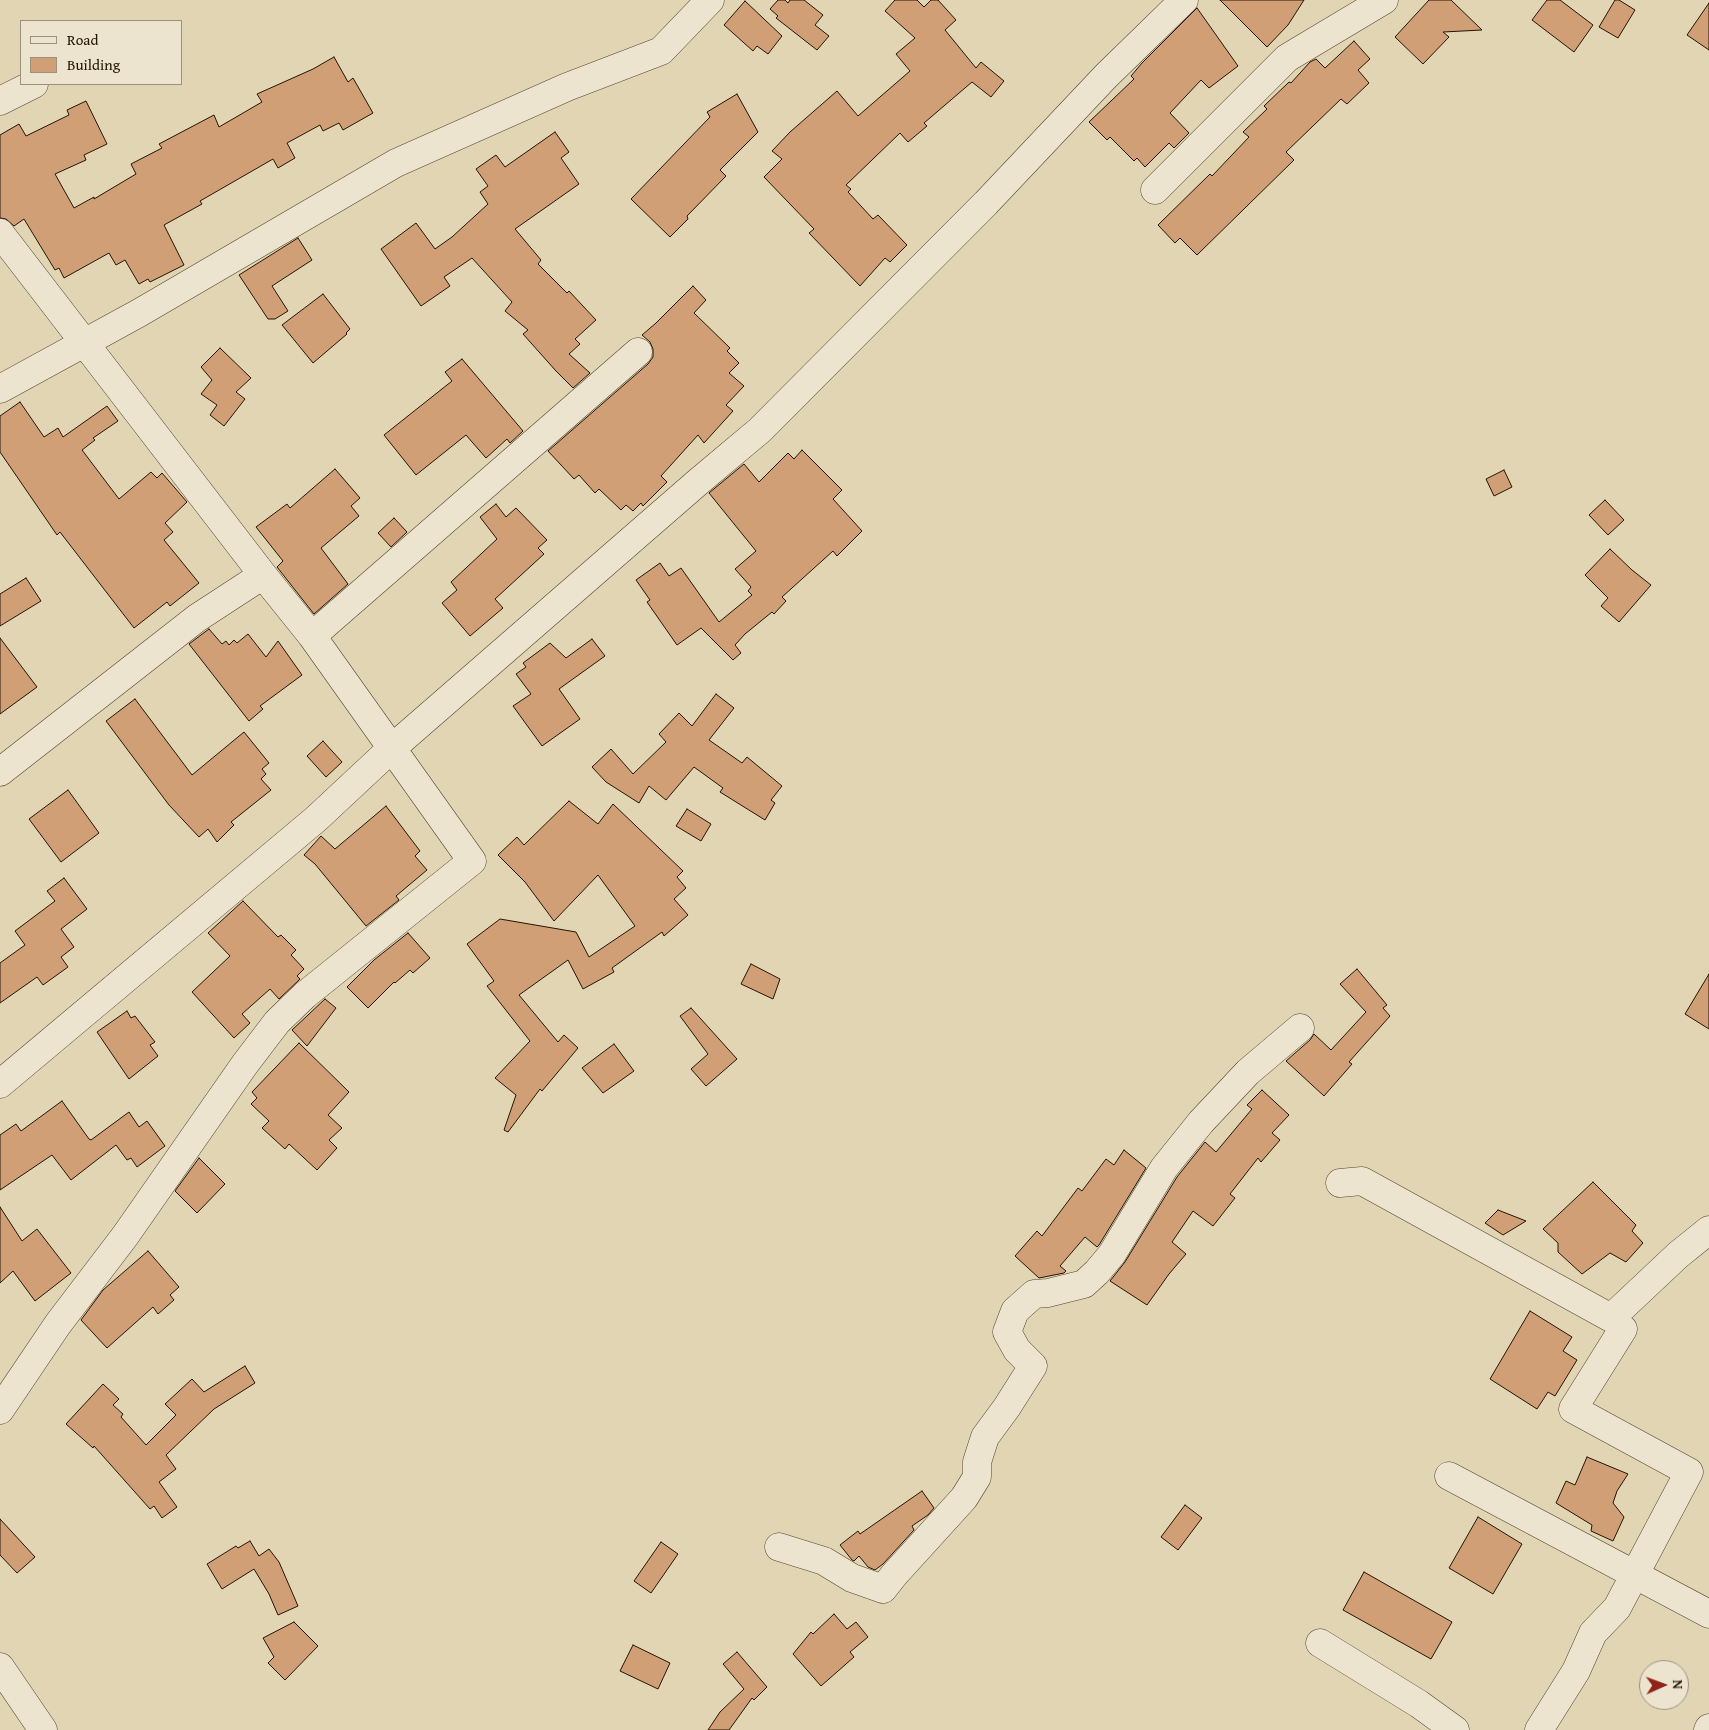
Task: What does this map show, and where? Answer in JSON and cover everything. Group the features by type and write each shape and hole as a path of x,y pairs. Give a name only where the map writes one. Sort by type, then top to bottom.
{"street":[{"path":"0,390 396,163 567,87 661,51 710,0"},
{"path":"0,1084 316,819 391,749 760,430 986,203 1106,76 1184,0"},
{"path":"1155,190 1287,58 1384,0"},
{"path":"0,101 32,85"},
{"path":"0,233 312,636 472,861 304,995 276,1022 126,1236 58,1324 0,1410"},
{"path":"312,636 638,352"},
{"path":"0,772 197,618 263,575"},
{"path":"779,1547 824,1561 852,1578 883,1589 964,1498 976,1477 977,1462 985,1437 1007,1407 1032,1366 1017,1350 1007,1332 1014,1311 1034,1294 1048,1293 1084,1284 1097,1272 1112,1254 1164,1168 1200,1122 1248,1072 1300,1028"},
{"path":"1340,1183 1362,1181 1611,1318 1678,1255 1709,1230"},
{"path":"1538,1730 1576,1671 1593,1633 1618,1608 1689,1472 1572,1409 1623,1329"},
{"path":"1449,1476 1709,1614"},
{"path":"1320,1643 1419,1704 1455,1730"},
{"path":"0,1667 43,1730"}],"building":[{"path":"778,0 785,0 788,3 790,0 804,0 823,15 815,25 829,36 817,50 776,18 778,16 770,9"},
{"path":"895,0 917,0 924,7 931,0 938,0 956,20 945,30 976,68 981,62 1004,81 991,97 972,82 924,123 927,126 908,142 900,133 846,185 851,189 848,192 873,219 878,215 907,245 890,262 885,258 860,286 809,233 814,229 764,177 782,159 772,151 790,132 837,91 858,116 910,71 896,54 915,38 885,11"},
{"path":"1220,0 1304,0 1288,25 1267,47"},
{"path":"1429,0 1451,0 1482,30 1443,32 1449,37 1423,64 1395,37"},
{"path":"1547,0 1560,0 1593,25 1574,52 1532,20"},
{"path":"1615,0 1619,0 1635,10 1618,38 1599,27"},
{"path":"745,1 782,36 768,54 757,46 753,51 724,25"},
{"path":"1709,3 1709,50 1687,35"},
{"path":"1197,8 1238,66 1209,88 1201,80 1170,113 1189,133 1174,148 1169,143 1145,167 1137,158 1134,161 1110,137 1107,140 1089,122 1134,79 1131,76 1142,63"},
{"path":"1354,41 1370,59 1358,70 1369,83 1347,104 1341,99 1286,152 1294,160 1197,255 1180,238 1175,243 1158,225 1210,174 1212,176 1249,137 1243,132 1267,109 1264,106 1289,82 1291,83 1310,62 1316,59 1325,68"},
{"path":"334,57 348,82 353,78 373,113 343,130 339,123 323,131 320,125 287,143 295,158 278,168 273,159 200,201 202,204 164,225 184,265 150,282 148,279 139,284 125,260 116,265 109,253 64,278 59,268 55,270 24,219 14,226 6,219 0,218 0,135 19,124 26,136 69,115 67,110 86,101 107,144 84,155 86,160 55,174 74,208 94,197 94,199 136,174 131,164 162,148 159,144 214,115 219,127 262,102 257,94 313,69"},
{"path":"737,94 758,132 720,170 726,176 687,216 688,219 670,237 631,199 710,117 707,112"},
{"path":"555,132 569,152 561,158 579,184 515,229 541,260 538,264 567,293 569,291 596,320 575,339 580,344 569,354 590,373 573,388 523,334 528,330 505,311 512,302 472,258 444,277 450,286 421,306 381,249 416,223 435,249 452,237 488,204 480,192 488,186 476,169 496,155 505,167"},
{"path":"298,238 312,260 272,286 288,311 275,319 268,319 239,275"},
{"path":"693,286 706,300 694,313 730,348 727,351 739,363 729,373 744,386 726,405 733,411 704,443 698,435 661,476 667,482 643,506 641,503 633,511 626,505 621,510 599,489 595,493 579,475 574,479 548,451 648,364 653,357 653,349 650,342 642,335"},
{"path":"323,294 350,329 347,334 313,363 282,325"},
{"path":"220,348 251,378 236,392 245,399 224,426 210,415 217,405 201,394 212,380 201,367"},
{"path":"462,359 523,431 510,443 507,439 486,458 466,435 416,475 384,435 452,381 445,372"},
{"path":"20,402 44,437 58,428 63,437 107,406 118,421 93,438 95,440 82,450 119,499 151,472 157,478 162,473 187,502 165,523 173,532 164,540 199,583 170,606 167,602 134,628 60,532 57,535 0,452 0,416"},
{"path":"802,450 842,490 833,499 862,531 837,556 833,551 782,597 786,601 774,614 772,612 745,634 735,645 741,653 733,660 701,628 677,645 647,602 650,600 636,580 660,563 669,576 681,568 719,622 752,595 748,591 751,587 735,569 756,551 709,493 744,464 759,482 788,453 794,459"},
{"path":"335,469 360,498 351,506 359,516 321,548 348,584 314,614 277,567 283,561 256,527 287,504 290,508"},
{"path":"1504,470 1512,487 1494,496 1486,479"},
{"path":"1605,500 1624,520 1608,535 1589,515"},
{"path":"496,504 506,517 516,508 547,540 538,548 544,554 495,599 503,608 470,636 442,603 457,590 451,582 497,539 480,517"},
{"path":"394,518 407,532 391,547 378,533"},
{"path":"1610,549 1651,585 1619,622 1601,606 1608,598 1585,575"},
{"path":"26,578 41,601 0,626 0,594"},
{"path":"209,629 222,644 226,641 229,645 234,640 237,643 248,634 266,657 278,641 302,675 260,706 263,709 249,721 189,644"},
{"path":"0,638 37,687 0,714"},
{"path":"592,639 605,656 559,689 580,719 542,746 513,706 531,694 516,674 526,667 523,663 550,643 566,658"},
{"path":"716,694 734,708 709,740 742,763 747,757 782,786 771,800 775,803 765,820 720,792 723,788 694,767 666,800 649,786 639,803 606,782 592,767 611,749 633,774 666,742 659,734 679,713 692,726"},
{"path":"135,699 192,775 244,732 269,763 262,769 266,774 261,779 271,790 231,822 234,825 217,842 208,829 199,837 169,805 106,721"},
{"path":"323,741 342,762 326,777 307,756"},
{"path":"68,790 99,833 61,862 29,819"},
{"path":"569,801 598,824 613,804 683,871 677,877 686,888 674,899 688,915 664,936 662,932 612,968 614,972 583,989 568,960 519,995 558,1042 564,1035 578,1048 542,1091 540,1089 508,1132 504,1130 516,1095 495,1078 530,1041 487,986 494,981 467,944 500,919 576,932 589,957 635,926 598,875 554,921 525,882 498,855 517,837 524,845"},
{"path":"386,806 420,851 415,856 427,870 396,896 399,900 366,926 315,864 304,855 321,836 335,849"},
{"path":"687,809 711,824 701,841 676,826"},
{"path":"64,878 87,909 61,929 74,947 61,957 68,967 43,985 37,977 0,1003 0,963 25,945 15,931 55,901 47,891"},
{"path":"243,901 278,937 281,935 296,950 291,955 304,969 297,976 300,979 279,999 270,989 242,1014 250,1023 234,1038 192,992 230,956 208,933"},
{"path":"408,933 430,958 413,973 410,970 394,982 368,1008 347,987 374,960"},
{"path":"751,964 780,979 773,999 741,984"},
{"path":"1357,969 1387,1005 1383,1008 1390,1016 1349,1062 1352,1064 1324,1096 1286,1061 1310,1040 1314,1034 1331,1050 1366,1012 1340,984"},
{"path":"1709,974 1709,1029 1685,1014"},
{"path":"325,999 336,1008 307,1046 292,1030"},
{"path":"691,1008 737,1059 706,1086 691,1069 708,1054 680,1016"},
{"path":"127,1011 131,1018 135,1016 155,1042 150,1045 158,1056 129,1079 97,1032"},
{"path":"299,1043 349,1092 328,1115 342,1128 329,1140 337,1148 317,1170 289,1144 285,1149 262,1128 269,1121 251,1104 257,1098 252,1092"},
{"path":"614,1044 634,1071 603,1093 582,1068"},
{"path":"1262,1090 1289,1115 1272,1133 1280,1140 1261,1162 1258,1158 1230,1194 1235,1198 1213,1226 1193,1211 1172,1242 1186,1254 1147,1305 1110,1281 1125,1262 1177,1177 1205,1142 1216,1152 1252,1109 1247,1105"},
{"path":"62,1101 91,1140 129,1112 139,1127 147,1121 165,1146 137,1167 131,1158 127,1160 116,1145 71,1180 52,1155 0,1190 0,1135 16,1124 21,1131"},
{"path":"1124,1150 1146,1168 1099,1245 1097,1247 1085,1237 1060,1266 1066,1271 1064,1273 1039,1278 1015,1256 1037,1231 1042,1236 1078,1188 1082,1191 1106,1159 1114,1165"},
{"path":"199,1158 225,1184 197,1213 175,1191"},
{"path":"1593,1182 1636,1225 1632,1231 1643,1243 1626,1262 1610,1253 1582,1274 1558,1252 1558,1243 1543,1229"},
{"path":"0,1207 22,1241 37,1229 71,1273 35,1301 13,1271 0,1283"},
{"path":"1498,1210 1526,1221 1503,1235 1485,1223"},
{"path":"148,1251 179,1287 170,1295 174,1300 158,1314 153,1307 107,1348 81,1320 103,1290"},
{"path":"1530,1311 1572,1337 1563,1351 1577,1360 1555,1396 1548,1392 1537,1409 1490,1379"},
{"path":"245,1366 255,1383 214,1409 166,1455 176,1469 159,1482 177,1507 162,1518 154,1506 150,1509 94,1446 93,1448 66,1424 103,1384 119,1399 113,1405 123,1414 121,1417 146,1445 176,1415 165,1404 192,1379 204,1392"},
{"path":"1587,1457 1628,1474 1617,1491 1613,1503 1624,1517 1613,1541 1591,1531 1592,1525 1556,1503 1566,1481 1575,1485"},
{"path":"922,1491 934,1508 928,1515 912,1526 914,1530 883,1564 875,1570 868,1567 859,1556 854,1561 852,1560 840,1545 858,1531 860,1534"},
{"path":"1185,1505 1202,1518 1178,1550 1161,1537"},
{"path":"1478,1517 1522,1544 1493,1594 1449,1568"},
{"path":"0,1519 35,1557 17,1573 0,1555"},
{"path":"250,1541 259,1556 269,1549 279,1562 298,1606 278,1615 269,1594 254,1569 222,1589 207,1564 236,1546 238,1548"},
{"path":"661,1542 678,1554 651,1593 634,1581"},
{"path":"1364,1572 1452,1622 1431,1659 1343,1610"},
{"path":"834,1614 847,1629 856,1622 868,1637 850,1652 854,1657 821,1686 793,1654 811,1632 813,1634"},
{"path":"294,1622 318,1646 285,1680 268,1663 274,1657 263,1638"},
{"path":"633,1645 670,1663 658,1689 620,1671"},
{"path":"737,1652 767,1687 754,1700 752,1698 729,1730 708,1730 720,1712 744,1689 723,1664"}]}
